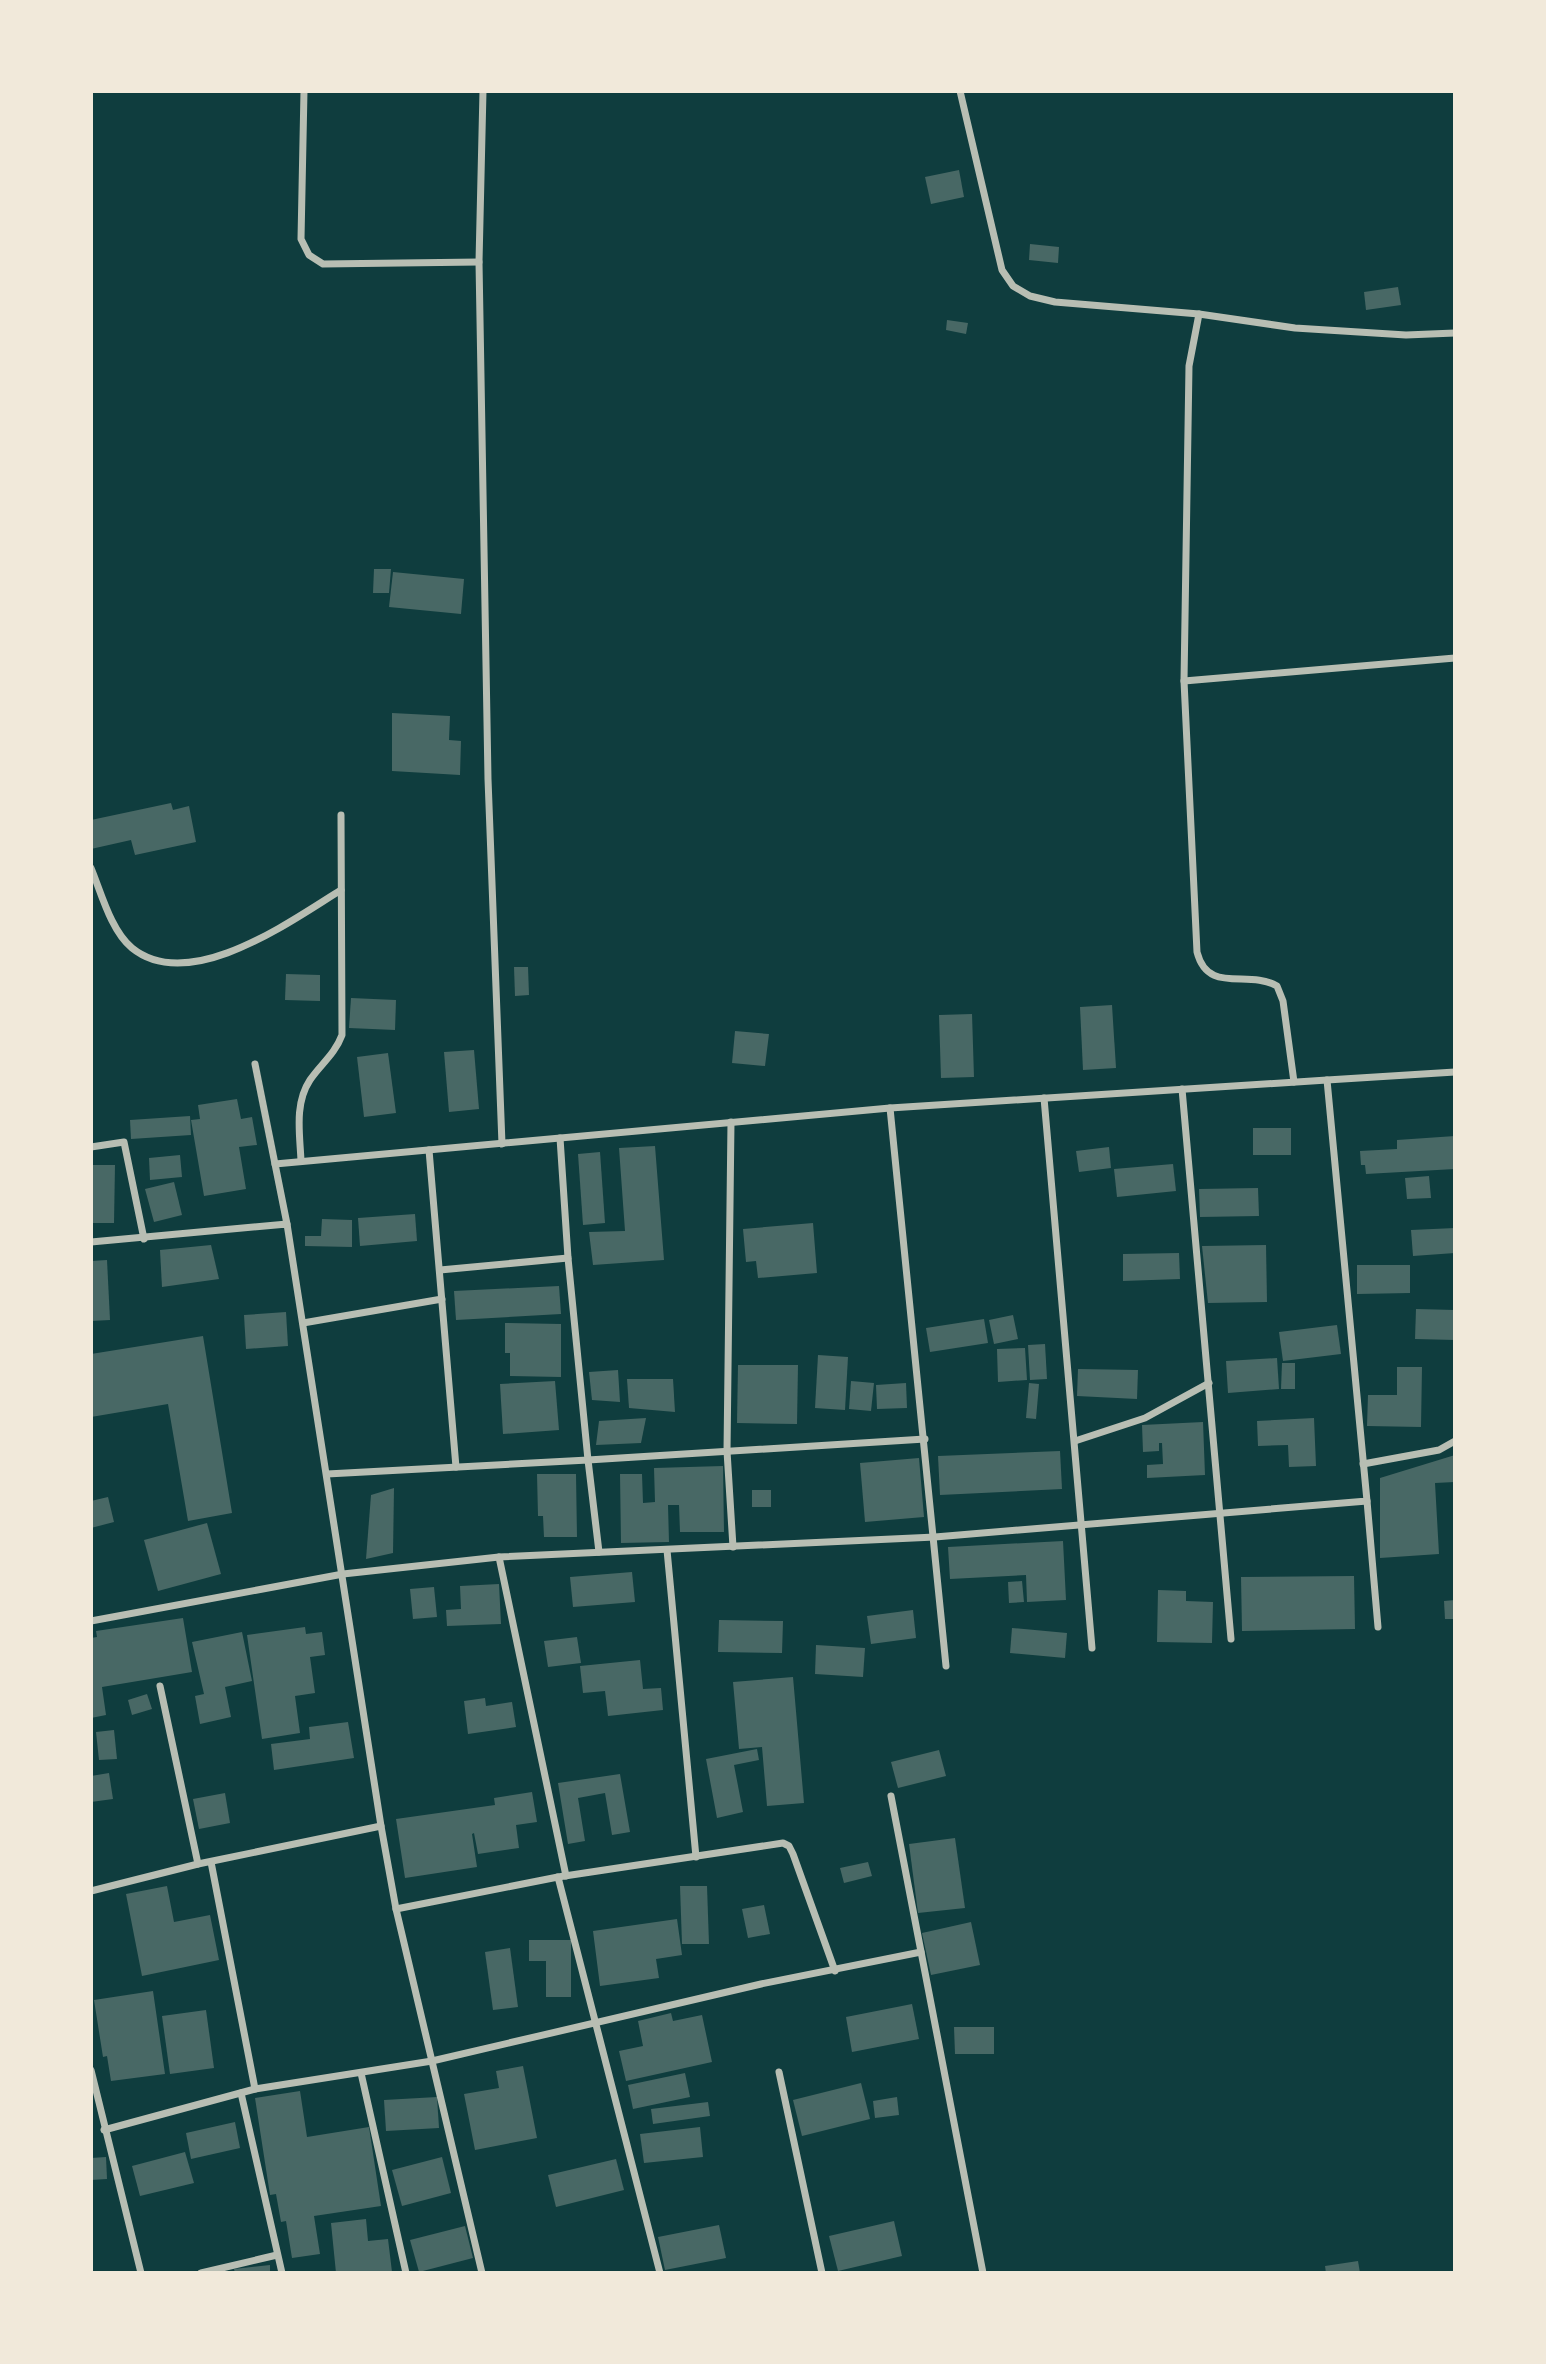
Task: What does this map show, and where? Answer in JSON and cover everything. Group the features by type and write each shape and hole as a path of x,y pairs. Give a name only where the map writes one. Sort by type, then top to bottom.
{"street":[{"path":"304,91 301,239 309,256 323,264 479,262"},
{"path":"483,91 479,262 488,779 502,1144"},
{"path":"960,91 994,246 1002,270 1013,286 1030,296 1055,302 1199,314 1295,328 1406,335 1455,333"},
{"path":"1199,314 1189,366 1184,681 1197,952 1200,965 1209,975 1277,986 1283,1001 1294,1082"},
{"path":"1184,681 1455,658"},
{"path":"301,1161 301,1102 308,1083 335,1051 342,1035 341,815"},
{"path":"91,868 114,922 131,948 152,959 177,962 215,958 263,938 341,890"},
{"path":"255,1064 287,1224 396,1909 482,2273"},
{"path":"275,1164 890,1108 1455,1072"},
{"path":"1327,1080 1378,1627"},
{"path":"1182,1089 1222,1513 1231,1639"},
{"path":"1044,1098 1092,1648"},
{"path":"890,1108 946,1665"},
{"path":"731,1122 727,1451 733,1547"},
{"path":"560,1138 568,1258 599,1552"},
{"path":"91,1147 124,1142 144,1239"},
{"path":"429,1150 456,1466"},
{"path":"91,1242 287,1224"},
{"path":"440,1270 568,1258"},
{"path":"303,1323 442,1299"},
{"path":"1075,1441 1145,1418 1209,1383"},
{"path":"327,1474 925,1439"},
{"path":"1363,1464 1439,1450 1455,1441"},
{"path":"91,1621 343,1574 499,1557 935,1537 1367,1500"},
{"path":"667,1550 696,1857"},
{"path":"499,1557 566,1876"},
{"path":"160,1686 198,1864"},
{"path":"891,1796 984,2273"},
{"path":"91,1891 198,1864 381,1826"},
{"path":"396,1909 558,1877 696,1857 770,1843 789,1846 835,1970"},
{"path":"211,1862 255,2089"},
{"path":"558,1877 660,2273"},
{"path":"104,2130 255,2089 432,2061 761,1984 921,1952"},
{"path":"91,2070 141,2273"},
{"path":"779,2072 822,2273"},
{"path":"361,2073 406,2273"},
{"path":"241,2094 282,2273"},
{"path":"201,2273 277,2255"}],"building":[{"path":"959,170 964,197 931,204 925,177"},
{"path":"1030,244 1059,247 1058,263 1029,260"},
{"path":"1398,287 1401,305 1366,310 1364,292"},
{"path":"947,320 968,323 966,334 946,330"},
{"path":"374,569 391,569 389,593 373,593"},
{"path":"393,572 464,579 461,614 389,607"},
{"path":"392,713 450,716 449,740 461,741 460,775 392,771"},
{"path":"171,803 173,810 189,806 196,842 135,855 131,840 91,849 91,820"},
{"path":"514,967 528,967 529,995 515,996"},
{"path":"286,974 320,975 320,1001 285,1000"},
{"path":"351,998 396,1000 395,1030 349,1028"},
{"path":"1112,1005 1116,1068 1083,1070 1080,1007"},
{"path":"972,1014 974,1077 941,1078 939,1015"},
{"path":"735,1031 769,1034 765,1066 732,1063"},
{"path":"474,1050 479,1109 449,1112 444,1052"},
{"path":"388,1053 396,1113 364,1117 357,1057"},
{"path":"237,1099 241,1119 252,1117 257,1145 239,1147 246,1189 204,1196 191,1120 200,1119 198,1105"},
{"path":"190,1116 191,1135 131,1139 130,1120"},
{"path":"1253,1128 1291,1128 1291,1155 1253,1155"},
{"path":"1455,1136 1455,1169 1366,1174 1365,1165 1361,1165 1360,1151 1397,1149 1397,1140"},
{"path":"655,1146 664,1260 593,1265 589,1232 625,1231 619,1148"},
{"path":"1109,1147 1111,1168 1079,1172 1076,1151"},
{"path":"600,1152 605,1223 583,1225 578,1154"},
{"path":"180,1155 182,1177 150,1180 149,1158"},
{"path":"1173,1164 1176,1191 1117,1197 1114,1169"},
{"path":"91,1165 115,1165 114,1223 91,1223"},
{"path":"1429,1176 1431,1198 1407,1199 1405,1178"},
{"path":"174,1182 182,1215 154,1222 145,1189"},
{"path":"1258,1188 1259,1216 1200,1217 1199,1189"},
{"path":"415,1214 417,1241 360,1246 358,1218"},
{"path":"322,1219 352,1220 352,1247 305,1246 305,1236 321,1236"},
{"path":"813,1223 817,1273 758,1278 756,1261 746,1262 743,1229"},
{"path":"1455,1228 1455,1253 1413,1256 1411,1230"},
{"path":"211,1245 219,1279 162,1287 160,1250"},
{"path":"1266,1245 1267,1302 1208,1303 1202,1246"},
{"path":"1179,1253 1180,1279 1123,1281 1123,1254"},
{"path":"107,1260 110,1320 91,1321 91,1261"},
{"path":"1357,1265 1410,1265 1410,1293 1357,1294"},
{"path":"559,1286 561,1314 456,1320 454,1291"},
{"path":"1416,1309 1455,1310 1455,1340 1415,1339"},
{"path":"286,1312 288,1346 246,1349 244,1315"},
{"path":"1013,1315 1018,1339 994,1344 989,1320"},
{"path":"984,1319 988,1343 930,1352 926,1328"},
{"path":"505,1323 561,1324 561,1377 510,1376 510,1353 505,1353"},
{"path":"1337,1325 1341,1354 1283,1361 1279,1332"},
{"path":"203,1336 232,1513 188,1521 168,1404 91,1417 91,1354"},
{"path":"1045,1344 1047,1379 1030,1380 1028,1345"},
{"path":"1025,1348 1027,1380 998,1382 997,1349"},
{"path":"818,1355 848,1357 845,1410 815,1408"},
{"path":"1277,1358 1279,1389 1228,1393 1226,1361"},
{"path":"1282,1363 1295,1363 1295,1389 1281,1389"},
{"path":"738,1365 798,1365 797,1424 737,1423"},
{"path":"1397,1367 1422,1367 1421,1427 1367,1426 1368,1395 1397,1395"},
{"path":"1078,1369 1138,1370 1137,1399 1077,1396"},
{"path":"618,1370 620,1402 592,1400 589,1372"},
{"path":"627,1379 673,1379 675,1412 629,1408"},
{"path":"555,1381 559,1430 503,1434 500,1384"},
{"path":"851,1381 874,1383 871,1411 849,1409"},
{"path":"906,1383 907,1408 877,1409 876,1385"},
{"path":"1029,1383 1039,1384 1036,1419 1026,1418"},
{"path":"646,1418 641,1443 596,1445 599,1421"},
{"path":"1314,1418 1316,1466 1289,1467 1288,1445 1258,1446 1257,1421"},
{"path":"1203,1422 1205,1475 1147,1478 1147,1465 1163,1464 1162,1443 1159,1443 1159,1451 1143,1452 1142,1425"},
{"path":"1060,1451 1062,1489 940,1495 938,1456"},
{"path":"1455,1455 1455,1482 1435,1483 1439,1554 1380,1558 1380,1478"},
{"path":"919,1458 924,1517 865,1522 860,1463"},
{"path":"723,1466 724,1532 680,1532 679,1505 668,1505 669,1542 621,1543 620,1474 642,1474 643,1503 655,1502 654,1468"},
{"path":"537,1474 576,1474 577,1537 544,1537 543,1516 538,1516"},
{"path":"394,1488 393,1553 366,1559 371,1495"},
{"path":"752,1490 771,1490 771,1507 752,1507"},
{"path":"108,1497 114,1522 91,1528 91,1501"},
{"path":"207,1523 221,1574 158,1591 144,1540"},
{"path":"1063,1541 1066,1600 1027,1602 1026,1575 950,1579 948,1547"},
{"path":"632,1572 635,1602 573,1607 570,1577"},
{"path":"1354,1576 1355,1629 1242,1631 1241,1577"},
{"path":"1022,1581 1024,1602 1009,1603 1008,1582"},
{"path":"499,1584 501,1624 447,1626 446,1610 461,1609 460,1586"},
{"path":"434,1587 437,1617 413,1619 410,1589"},
{"path":"1158,1590 1186,1591 1186,1601 1213,1602 1212,1643 1157,1642"},
{"path":"1455,1600 1455,1619 1445,1619 1444,1601"},
{"path":"913,1610 916,1638 871,1644 867,1616"},
{"path":"183,1618 192,1672 102,1687 106,1715 91,1718 91,1638 97,1637 96,1631"},
{"path":"719,1620 783,1621 782,1653 718,1652"},
{"path":"305,1627 306,1634 322,1632 325,1655 310,1657 315,1693 295,1696 300,1733 262,1739 247,1635"},
{"path":"1012,1628 1067,1633 1065,1658 1010,1653"},
{"path":"242,1632 252,1681 225,1687 231,1717 200,1724 195,1696 204,1694 192,1642"},
{"path":"577,1637 581,1663 548,1667 544,1641"},
{"path":"816,1645 865,1648 863,1677 815,1674"},
{"path":"640,1660 643,1689 661,1688 663,1710 608,1716 605,1691 583,1693 580,1666"},
{"path":"793,1677 804,1803 767,1806 762,1747 739,1749 733,1682"},
{"path":"147,1694 152,1709 132,1715 128,1700"},
{"path":"485,1698 486,1706 512,1702 516,1727 468,1734 464,1701"},
{"path":"348,1722 354,1758 274,1770 271,1744 310,1739 309,1727"},
{"path":"114,1730 117,1759 99,1760 96,1732"},
{"path":"757,1749 759,1760 734,1765 743,1812 717,1818 706,1759"},
{"path":"939,1750 946,1776 898,1788 891,1762"},
{"path":"109,1773 113,1799 91,1802 91,1776"},
{"path":"620,1774 630,1832 612,1835 605,1793 578,1798 585,1841 568,1844 558,1783"},
{"path":"532,1792 537,1822 516,1825 519,1848 478,1854 474,1833 477,1867 405,1878 396,1819 495,1805 494,1798"},
{"path":"225,1793 230,1823 199,1829 193,1799"},
{"path":"955,1838 965,1908 918,1913 909,1844"},
{"path":"868,1862 872,1876 844,1883 840,1868"},
{"path":"167,1886 174,1922 210,1915 219,1960 142,1976 126,1894"},
{"path":"680,1886 707,1886 709,1944 682,1944"},
{"path":"764,1905 770,1934 748,1938 742,1909"},
{"path":"677,1919 682,1955 656,1959 659,1978 600,1986 593,1931"},
{"path":"971,1922 980,1965 931,1975 922,1933"},
{"path":"529,1940 571,1940 571,1997 546,1997 546,1961 529,1961"},
{"path":"510,1948 518,2007 493,2010 485,1952"},
{"path":"153,1991 165,2074 111,2081 107,2056 103,2057 94,2000"},
{"path":"912,2004 919,2039 852,2052 846,2017"},
{"path":"206,2010 214,2068 170,2074 162,2016"},
{"path":"671,2013 673,2021 702,2015 712,2062 626,2081 619,2051 643,2046 638,2021"},
{"path":"954,2027 994,2027 994,2054 955,2054"},
{"path":"523,2066 537,2138 475,2150 464,2094 499,2088 496,2071"},
{"path":"685,2073 690,2097 633,2109 628,2085"},
{"path":"861,2083 870,2119 802,2136 793,2100"},
{"path":"300,2091 307,2137 369,2127 381,2206 314,2216 320,2254 292,2258 286,2221 281,2222 276,2194 270,2195 255,2098"},
{"path":"437,2097 439,2128 386,2131 384,2100"},
{"path":"897,2097 899,2115 875,2118 873,2101"},
{"path":"708,2102 710,2116 653,2124 651,2109"},
{"path":"235,2122 240,2148 191,2159 186,2133"},
{"path":"700,2127 703,2157 644,2163 640,2134"},
{"path":"185,2152 194,2183 140,2196 132,2166"},
{"path":"106,2157 107,2179 91,2180 91,2158"},
{"path":"442,2157 451,2193 402,2206 392,2170"},
{"path":"616,2159 624,2190 556,2207 548,2175"},
{"path":"366,2219 368,2241 388,2239 392,2272 336,2273 331,2223"},
{"path":"894,2221 902,2256 838,2271 829,2236"},
{"path":"719,2225 726,2258 665,2270 658,2237"},
{"path":"465,2226 473,2258 419,2272 410,2240"},
{"path":"1358,2261 1360,2273 1326,2273 1325,2266"},
{"path":"270,2265 270,2273 235,2273 234,2269"}]}
